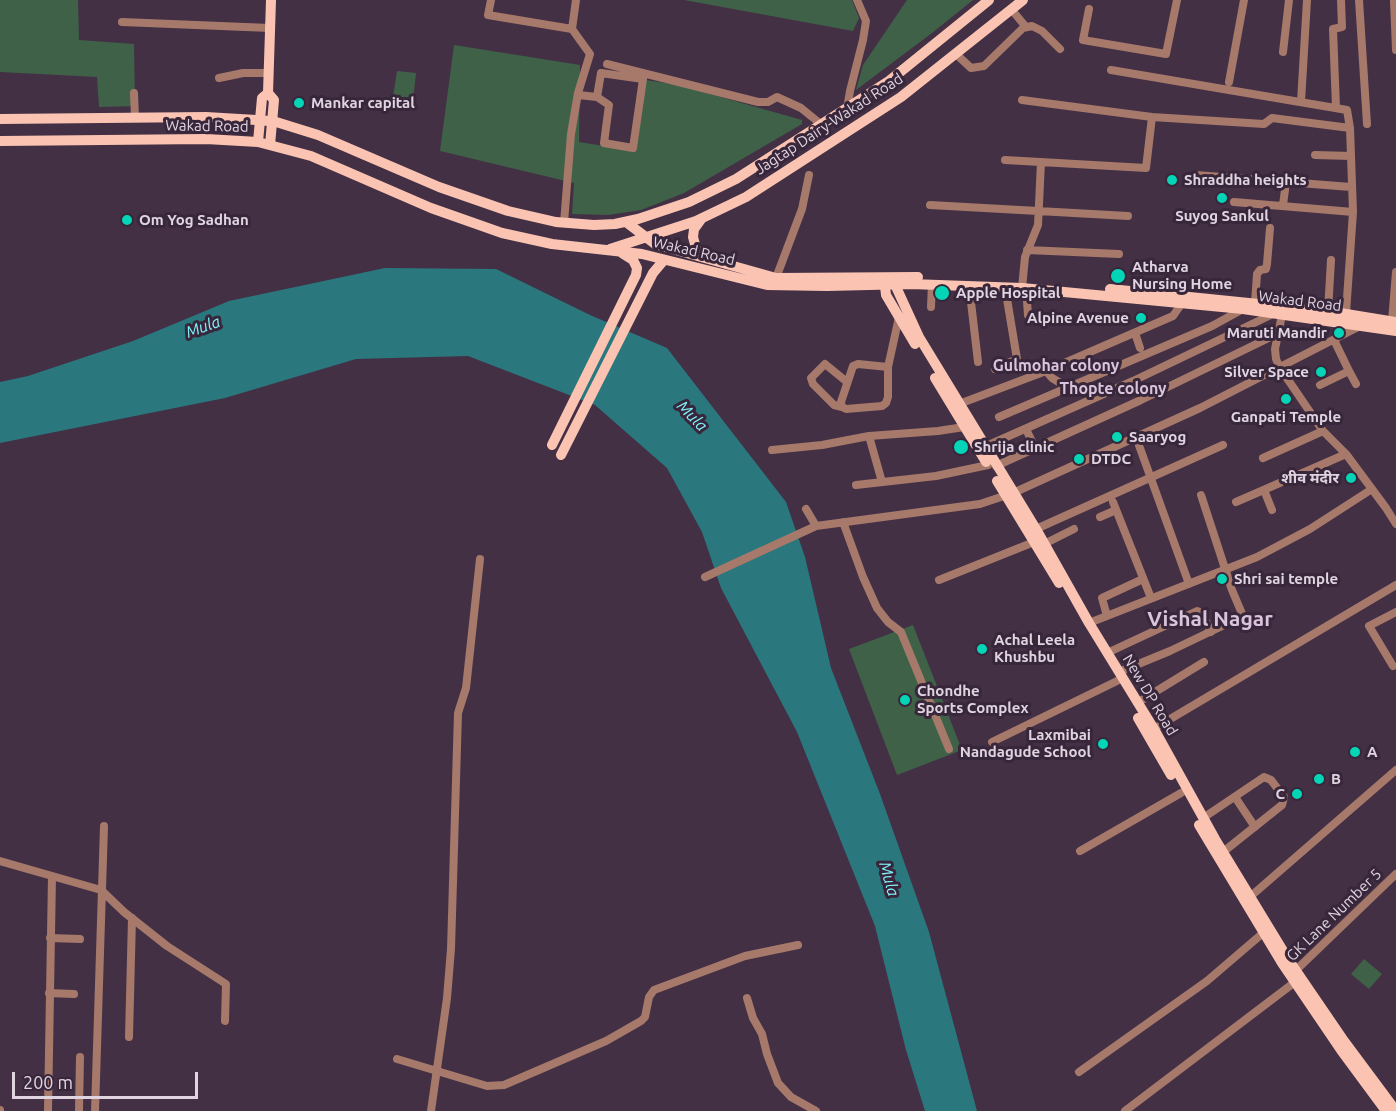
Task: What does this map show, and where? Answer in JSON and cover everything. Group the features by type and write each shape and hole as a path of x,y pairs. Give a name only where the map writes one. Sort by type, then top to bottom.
{"main road":[{"path":"270,145 274,100 268,93 271,0"},
{"path":"650,257 620,234 620,223 689,202 736,179 889,81 989,0"},
{"name":"Jagtap Dairy-Wakad Road","path":"607,250 702,218 746,197 901,97 1023,0"},
{"path":"258,142 262,98 268,93"},
{"name":"Wakad Road","path":"0,119 206,117 273,121 332,140 476,201 519,214 564,223 594,225 620,223 655,244 776,278 1024,286 1255,303 1280,311 1395,324"},
{"name":"Wakad Road","path":"0,141 206,139 258,142 311,156 431,208 502,233 552,244 650,257 767,285 950,277 1244,309 1328,311 1346,314 1365,321"},
{"path":"702,218 694,229 693,237 696,248 703,257"},
{"path":"552,446 636,275 637,268 633,260 620,252"},
{"path":"561,455 653,273 664,260"},
{"name":"New DP Road","path":"889,281 886,295 964,427 1010,494 1251,896 1294,976 1341,1050 1386,1111"},
{"name":"New DP Road","path":"889,281 984,447 992,465"},
{"name":"New DP Road","path":"1010,494 1036,529 1039,543 1107,653 1118,677 1137,703 1181,793 1263,933 1396,1111"}],"street":[{"path":"490,0 488,15 572,29"},
{"path":"564,223 571,134 578,95 590,54 572,29 576,0"},
{"path":"847,109 849,91 866,21 857,0"},
{"path":"1089,9 1083,40 1166,54 1177,0"},
{"path":"1229,82 1244,0"},
{"path":"1283,52 1289,0"},
{"path":"1301,102 1307,0"},
{"path":"1336,108 1333,28 1342,27 1341,0"},
{"path":"1359,0 1367,124"},
{"path":"1394,0 1396,50"},
{"path":"1011,9 1026,27"},
{"path":"122,22 270,28"},
{"path":"956,54 971,68 984,66 1026,27 1032,26 1042,31 1060,49"},
{"path":"607,64 758,102 768,102 777,97 801,108 822,125"},
{"path":"1111,70 1347,111 1350,128 1353,212 1346,314"},
{"path":"219,78 243,73 269,73"},
{"path":"578,95 597,97 609,105 604,143 633,148 643,79 601,73 597,97"},
{"path":"134,93 135,118"},
{"path":"1022,100 1152,117 1264,124 1272,118 1350,128"},
{"path":"1005,160 1146,168 1152,117"},
{"path":"1315,155 1351,156"},
{"path":"1028,315 1024,286 1027,250 1037,228 1041,162"},
{"path":"776,278 802,209 809,175"},
{"path":"1196,175 1352,188"},
{"path":"1283,205 1286,182"},
{"path":"1234,202 1353,212"},
{"path":"930,206 1128,216"},
{"path":"1255,303 1257,274 1260,270 1266,269 1270,228"},
{"path":"1027,250 1119,254"},
{"path":"1328,311 1331,260"},
{"path":"1395,324 1396,272"},
{"path":"931,307 932,284"},
{"path":"969,285 978,362"},
{"path":"995,369 1017,359 1005,287"},
{"path":"959,404 1046,371 1173,316 1182,303"},
{"path":"999,417 1212,326 1244,309"},
{"path":"984,447 1216,343 1280,311 1276,359 1280,368 1323,431 1346,454 1396,524"},
{"path":"847,382 828,364 825,364 811,378 813,384 834,405 846,409 882,406 886,403 888,367 899,317"},
{"path":"705,578 812,528 980,504 1010,494 1200,408 1334,340 1365,321"},
{"path":"1135,333 1140,348"},
{"path":"856,485 936,476 992,465 1151,395 1279,333"},
{"path":"1334,340 1356,384"},
{"path":"842,407 841,402 853,366 858,364 888,367"},
{"path":"1046,371 1065,388"},
{"path":"1320,385 1349,371"},
{"path":"772,450 822,445 869,436 964,427"},
{"path":"1026,429 1035,448"},
{"path":"1263,458 1323,431"},
{"path":"869,436 882,482"},
{"path":"1136,437 1190,584"},
{"path":"1036,529 1223,445"},
{"path":"1236,502 1346,454"},
{"path":"1264,489 1272,510"},
{"path":"1089,623 1257,557 1310,529 1372,489"},
{"path":"992,742 1243,616 1201,495"},
{"path":"1100,517 1114,506 1151,598"},
{"path":"806,509 812,528"},
{"path":"843,522 877,608 888,622 901,632 950,749"},
{"path":"939,580 1074,529"},
{"path":"431,1111 451,950 458,713 466,688 480,560"},
{"path":"1107,616 1102,598 1143,579"},
{"path":"1150,731 1396,585"},
{"path":"1107,653 1197,611 1202,613 1211,632"},
{"path":"1369,626 1396,612"},
{"path":"1363,617 1393,666"},
{"path":"1137,703 1204,662"},
{"path":"1251,896 1396,770"},
{"path":"1203,819 1264,777 1271,780 1284,797 1282,805 1223,852"},
{"path":"1080,851 1181,793"},
{"path":"1234,796 1255,826"},
{"path":"95,1111 104,826"},
{"path":"0,861 101,890 167,946 225,984 225,1022"},
{"name":"GK Lane Number 5","path":"1125,1111 1294,976 1396,874"},
{"path":"48,1111 52,876"},
{"path":"129,1037 132,918"},
{"path":"1079,1072 1207,981 1263,933"},
{"path":"50,938 80,939"},
{"path":"397,1059 487,1086 504,1085 606,1041 641,1021 645,1017 650,996 654,990 745,956 798,945"},
{"path":"50,993 74,994"},
{"path":"747,998 778,1083 791,1097 816,1111"},
{"path":"79,1111 80,1057"}],"shaded area":[{"path":"0,0 78,0 79,40 134,44 135,106 99,107 97,77 0,72"},
{"path":"684,0 852,0 859,18 853,31"},
{"path":"907,0 973,0 856,90 863,65"},
{"path":"454,45 580,65 579,142 635,151 646,80 678,85 802,120 802,124 684,193 641,210 608,215 572,214 574,183 440,151"},
{"path":"397,71 416,73 413,100 393,97"},
{"name":"Chondhe Sports Complex","path":"913,625 962,750 897,775 849,649"},
{"path":"1364,959 1382,974 1369,989 1351,974"}],"water":[{"name":"Mula","path":"385,268 496,269 590,315 667,348 786,502 805,557 831,668 880,794 929,932 977,1111 925,1111 906,1050 875,926 797,732 721,588 702,532 667,468 595,405 468,356 356,359 225,398 0,443 0,382 28,376 133,341 229,301"}],"place":[{"name":"Mankar capital","path":"299,103"},
{"name":"Shraddha heights","path":"1172,180"},
{"name":"Suyog Sankul","path":"1222,198"},
{"name":"Om Yog Sadhan","path":"127,220"},
{"name":"Atharva Nursing Home","path":"1118,276"},
{"name":"Apple Hospital","path":"942,293"},
{"name":"Alpine Avenue","path":"1141,318"},
{"name":"Maruti Mandir","path":"1339,333"},
{"name":"Silver Space","path":"1321,372"},
{"name":"Ganpati Temple","path":"1286,399"},
{"name":"Saaryog","path":"1117,437"},
{"name":"Shrija clinic","path":"961,447"},
{"name":"DTDC","path":"1079,459"},
{"name":"शीव मंदीर","path":"1351,478"},
{"name":"Shri sai temple","path":"1222,579"},
{"name":"Achal Leela Khushbu","path":"982,649"},
{"name":"Chondhe Sports Complex","path":"905,700"},
{"name":"Laxmibai Nandagude School","path":"1103,744"},
{"name":"A","path":"1355,752"},
{"name":"B","path":"1319,779"},
{"name":"C","path":"1297,794"}],"district":[{"name":"Gulmohar colony","path":"1056,366"},
{"name":"Thopte colony","path":"1113,389"},
{"name":"Vishal Nagar","path":"1210,619"}]}
